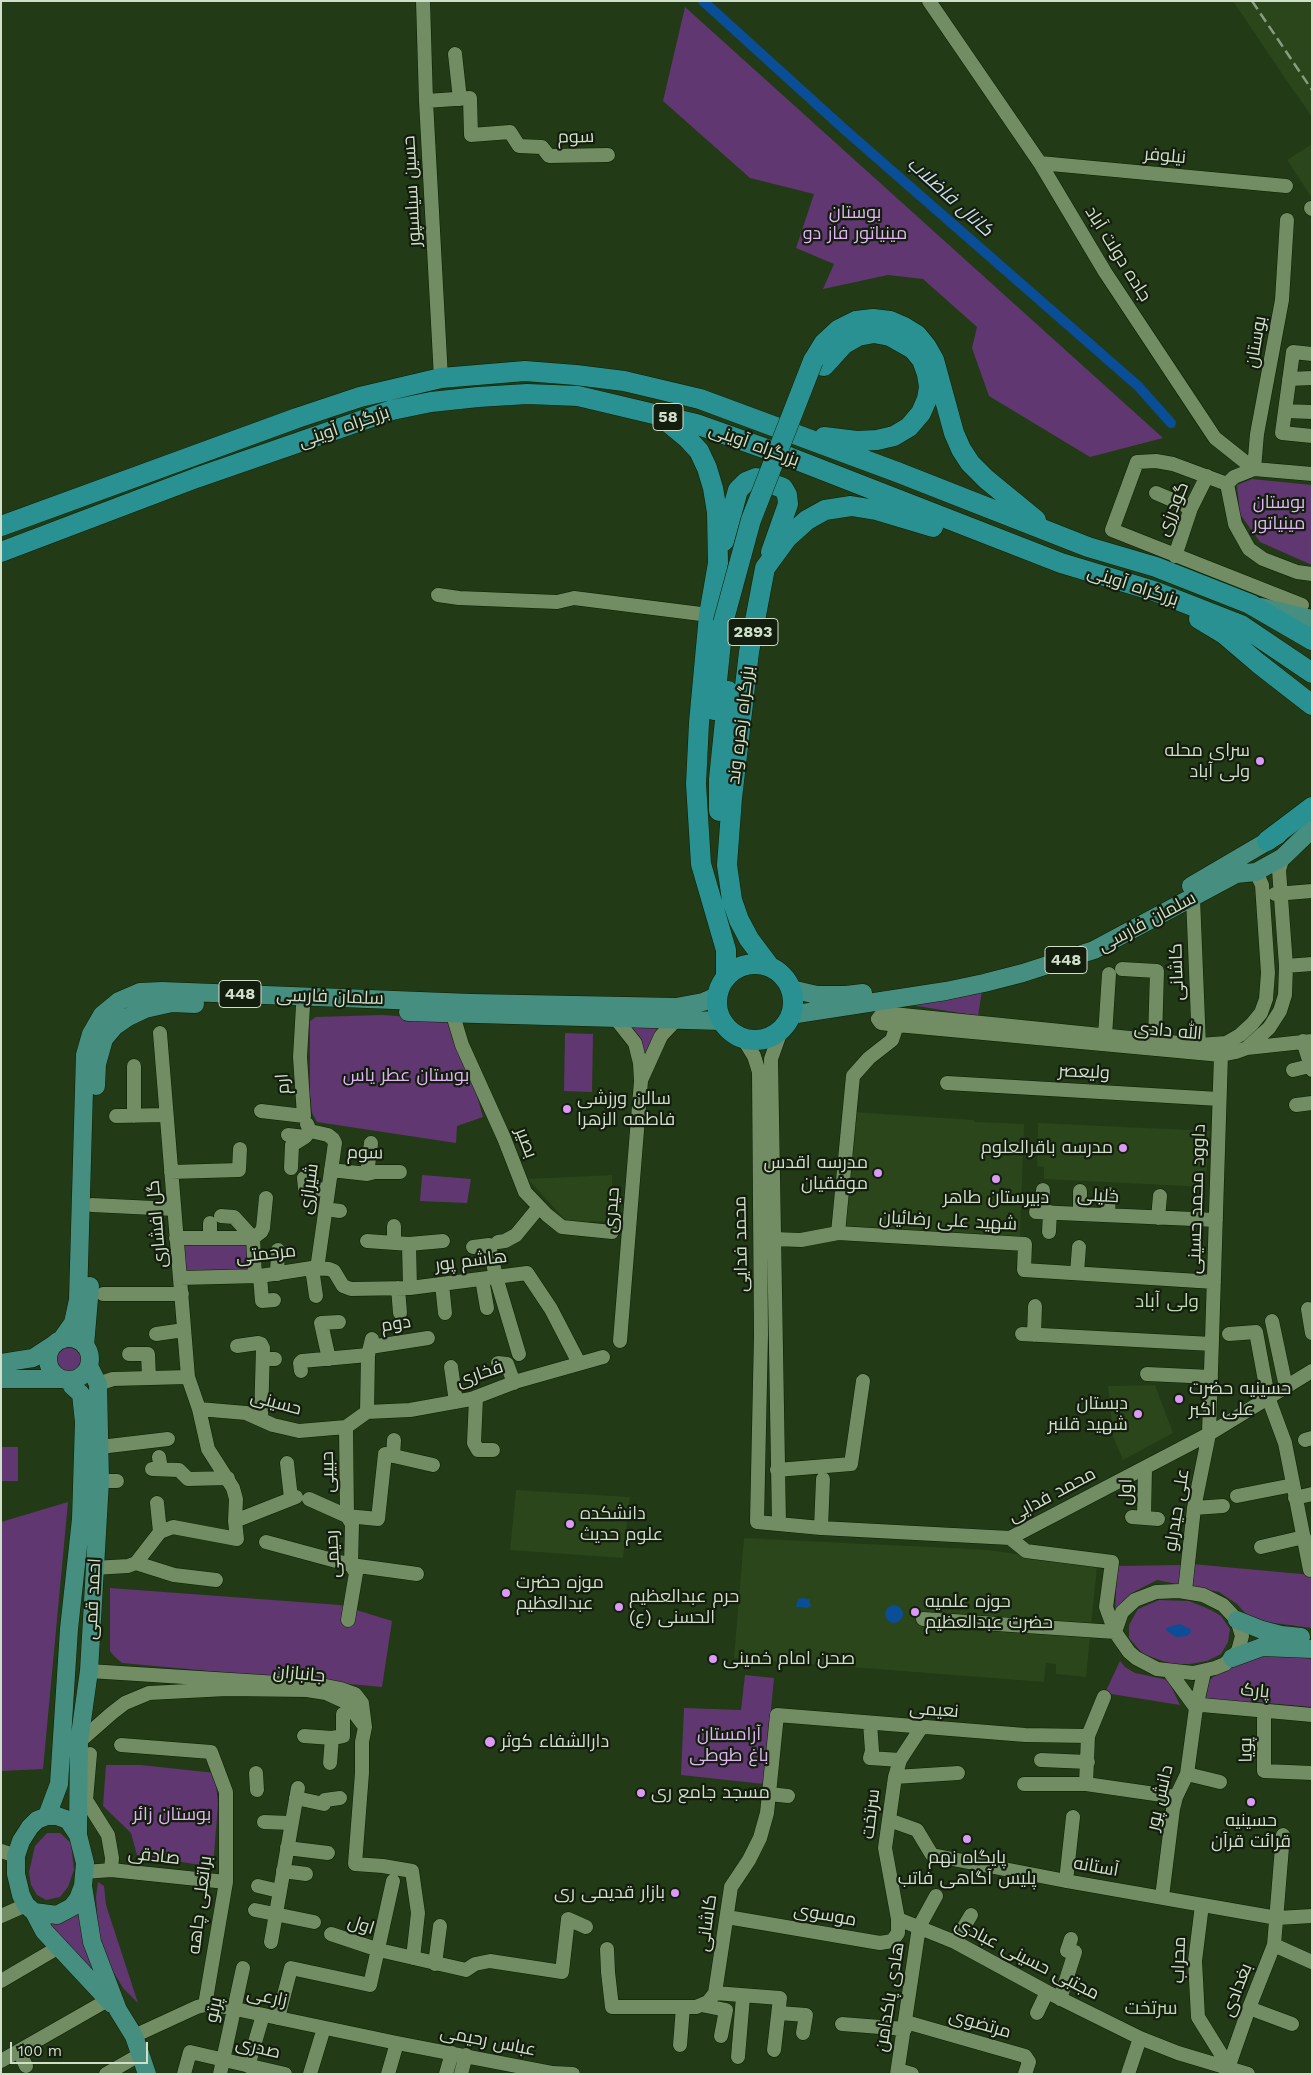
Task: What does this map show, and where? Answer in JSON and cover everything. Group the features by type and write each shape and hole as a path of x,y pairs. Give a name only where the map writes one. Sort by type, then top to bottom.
{"highway":[{"path":"819,364 824,343 838,330 856,321 873,319 890,321 917,335 934,360 954,433 970,463 1015,504 1055,534"},
{"path":"792,434 857,441 877,440 894,436 909,427 921,413 927,399 929,387 922,360 913,350 890,336 874,333 858,336 844,344 819,364"},
{"name":"بزرگراه زهره وند","path":"726,977 726,950 701,864 707,777 722,621 751,520 819,364"},
{"name":"بزرگراه آوینی","path":"1,526 297,418 360,397 441,378 526,371 624,381 700,399 1088,547 1156,567 1250,604 1312,640"},
{"name":"بزرگراه آوینی","path":"1,552 196,478 392,410 431,402 527,394 578,396 696,424 789,457 1062,563 1154,591 1241,625 1312,673"},
{"name":"بزرگراه زهره وند","path":"656,414 687,438 699,451 713,488 717,512 722,621 719,822 732,900 739,920 748,939 770,967"},
{"path":"718,563 738,490 746,482 756,478 783,488 787,495 788,504 766,568"},
{"name":"بزرگراه زهره وند","path":"727,865 732,798 750,652 766,568 787,538 807,520 825,510 851,506 876,510 1000,547 1017,546"},
{"path":"1154,591 1224,634 1312,705"},
{"path":"1267,841 1312,807"},
{"path":"758,964 770,967 782,976 791,989 792,1007 786,1022 764,1038 753,1040 743,1038 722,1022 717,1004 717,996 726,977 740,966 758,964"}],"main road":[{"path":"1250,604 1312,619"},
{"name":"448","path":"1267,841 1312,817"},
{"name":"سلمان فارسی","path":"786,1022 1023,974 1094,950 1236,874 1259,879 1312,829"},
{"name":"سلمان فارسی","path":"791,989 817,995 846,995 946,981 1023,966 1063,952 1124,924 1267,841"},
{"name":"سلمان فارسی","path":"1,1363 33,1358 59,1342 73,1323 78,1300 85,1055 90,1034 102,1015 119,1001 140,992 162,991 471,1003 676,1007 702,1002 717,996"},
{"name":"سلمان فارسی","path":"85,1346 89,1301 97,1064 104,1039 115,1026 128,1017 145,1009 172,1004 303,1006 453,1015 722,1022"},
{"path":"1,1379 65,1379 81,1376 89,1366 90,1359 85,1346 74,1339 59,1342 49,1354 48,1360 52,1371 65,1379"},
{"name":"احمد قمی","path":"78,1835 94,1568 108,1481 100,1448 98,1384 89,1366"},
{"name":"احمد قمی","path":"47,1816 58,1784 69,1630 81,1519 84,1422 81,1394 65,1379"},
{"path":"1237,1620 1281,1635 1312,1638"},
{"path":"1232,1658 1262,1647 1312,1649"},
{"path":"113,2002 44,1932 17,1884 9,1854 30,1827 37,1820 47,1816 57,1816 68,1820 78,1835 83,1849 84,1879 92,1942 113,2002 134,2036 147,2074"},
{"path":"30,1909 46,1915 63,1913 72,1907 78,1899 84,1879"}],"street":[{"name":"حسین سیلسپور","path":"423,1 426,101 441,378"},
{"name":"جاده دولت آباد","path":"929,1 1040,163 1105,272 1215,438 1254,469"},
{"path":"426,101 460,99 455,54"},
{"name":"سوم","path":"460,99 470,98 471,135 510,132 519,146 542,147 549,156 608,155"},
{"name":"نیلوفر","path":"1040,163 1286,186"},
{"name":"بوستان","path":"1254,469 1257,434 1282,300 1287,220"},
{"path":"1312,354 1293,352 1282,433 1312,436"},
{"path":"1289,379 1312,378"},
{"path":"1285,411 1312,412"},
{"path":"1227,484 1174,464 1156,461 1137,462 1112,530 1302,605"},
{"path":"1227,484 1234,477 1254,469 1312,474"},
{"name":"گودرزی","path":"1175,556 1191,508 1207,476"},
{"path":"1227,484 1235,524 1249,549 1263,559 1297,572 1312,574"},
{"path":"1156,493 1191,508"},
{"path":"438,595 459,598 556,602 574,598 722,621"},
{"name":"الله دادی","path":"1224,1051 1199,1045 1156,1040 882,1018 897,1026 1224,1051 1248,1048 1269,1028 1280,1011 1284,994 1286,966 1278,890 1279,870 1283,857"},
{"path":"1259,879 1273,878 1278,890 1312,891"},
{"name":"الله دادی","path":"1224,1051 1252,1024 1261,1012 1266,1000 1268,973 1259,879"},
{"name":"کاشانی","path":"1193,898 1199,1045"},
{"path":"1286,966 1312,964"},
{"path":"1122,969 1157,971 1156,1040"},
{"path":"1105,1036 1109,974"},
{"name":"ارم","path":"261,1111 304,1116 300,1057 303,1006"},
{"name":"بصیر","path":"453,1015 462,1045 504,1138 525,1192 562,1227 612,1232"},
{"path":"616,1019 635,1043 640,1063 641,1081"},
{"path":"641,1081 658,1041 676,1020"},
{"name":"محمد فدایی","path":"779,1523 771,1059 786,1022"},
{"path":"838,1233 853,1076 869,1058 892,1040 897,1026"},
{"name":"گل افشاری","path":"160,1033 188,1377 199,1409"},
{"name":"محمد فدایی","path":"743,1038 754,1056 759,1072 760,1402 756,1522 822,1528 1010,1538 1209,1434 1312,1371"},
{"path":"1248,1048 1308,1041 1311,1068 1293,1070"},
{"name":"داوود محمد حسینی","path":"1209,1434 1219,1099 1224,1051"},
{"path":"134,1066 134,1116"},
{"name":"حیدری","path":"620,1341 641,1081"},
{"name":"ولیعصر","path":"947,1083 1219,1099"},
{"path":"1296,1105 1312,1103"},
{"path":"116,1116 166,1115"},
{"path":"304,1116 307,1134"},
{"path":"288,1135 307,1134"},
{"path":"289,1163 292,1145 307,1134"},
{"name":"شیرازی","path":"307,1134 328,1135 335,1143 314,1268 316,1296"},
{"path":"367,1174 371,1143"},
{"path":"171,1172 239,1170 240,1148"},
{"name":"سوم","path":"330,1170 367,1174 375,1172 400,1172"},
{"path":"304,1178 305,1188 328,1190"},
{"path":"1043,1190 1043,1212 1049,1232"},
{"path":"1080,1191 1080,1213"},
{"path":"1108,1215 1109,1194"},
{"path":"1158,1218 1160,1196"},
{"path":"253,1238 263,1228 266,1198"},
{"path":"92,1205 174,1209"},
{"path":"325,1208 340,1211"},
{"path":"498,1242 505,1241 516,1235 540,1208"},
{"name":"خلیلی","path":"1043,1212 1216,1220"},
{"path":"210,1238 216,1219 234,1217 253,1238 257,1276 262,1300 274,1300"},
{"path":"394,1226 394,1243"},
{"name":"شهید علی رضائیان","path":"774,1239 801,1240 838,1233 1025,1244 1024,1270 1214,1282"},
{"name":"مرحمتی","path":"176,1238 253,1238"},
{"path":"367,1241 409,1244 443,1242"},
{"path":"400,1313 409,1244"},
{"path":"473,1247 489,1245 489,1278 486,1308"},
{"path":"1077,1274 1079,1247"},
{"path":"277,1274 278,1250"},
{"name":"مرحمتی","path":"180,1278 257,1276 314,1268 334,1271 346,1288"},
{"name":"هاشم پور","path":"346,1288 404,1288 527,1273 551,1310 579,1363"},
{"path":"489,1278 520,1354"},
{"path":"442,1284 445,1313"},
{"path":"103,1294 182,1294"},
{"path":"1035,1306 1028,1334 1212,1344"},
{"path":"1308,1308 1312,1333"},
{"path":"1272,1321 1286,1387"},
{"path":"329,1359 321,1323 339,1322"},
{"path":"156,1334 184,1330"},
{"path":"1229,1334 1256,1332 1268,1397 1285,1443 1304,1537 1310,1550 1310,1570"},
{"name":"دوم","path":"374,1348 428,1338"},
{"path":"237,1346 261,1344 269,1359 261,1419"},
{"path":"300,1372 300,1362 329,1359 374,1348 367,1412 346,1427"},
{"path":"129,1354 148,1354 149,1378"},
{"name":"فخاری","path":"367,1412 410,1410 476,1398 514,1383 579,1363 603,1358"},
{"path":"498,1363 507,1364 514,1383"},
{"path":"451,1367 456,1402"},
{"path":"1147,1374 1211,1377"},
{"path":"98,1384 113,1379 188,1377"},
{"path":"777,1470 851,1464 863,1381"},
{"path":"476,1398 474,1443 478,1450 493,1450"},
{"path":"760,1402 777,1401"},
{"path":"94,1568 128,1566 136,1563 160,1532 173,1527 237,1539 236,1499 233,1488 208,1449 199,1409"},
{"name":"حسینی","path":"199,1409 246,1413 273,1425 299,1431 346,1427"},
{"name":"حبیبی","path":"346,1427 347,1516"},
{"name":"علی حیدرلو","path":"1184,1591 1194,1508 1209,1434"},
{"path":"100,1448 168,1439"},
{"path":"393,1456 394,1440"},
{"path":"235,1517 299,1498 347,1516 378,1519 385,1454 434,1465"},
{"path":"157,1465 179,1470 188,1479 228,1478"},
{"name":"اول","path":"1145,1468 1138,1517 1158,1519"},
{"path":"292,1471 299,1498"},
{"path":"822,1528 823,1479"},
{"path":"1237,1496 1294,1491 1312,1494"},
{"path":"157,1502 160,1532"},
{"path":"1194,1508 1223,1506"},
{"name":"رحیمی","path":"347,1516 352,1524 351,1565 356,1573 348,1620"},
{"path":"1261,1547 1304,1537"},
{"path":"1010,1538 1026,1551 1112,1562 1106,1607 1114,1632 1129,1652 1157,1669 1193,1673 1204,1672 1232,1658 1241,1644 1241,1628 1237,1620 1224,1605 1203,1595 1184,1591 1167,1590 1156,1592 1135,1600 1122,1612 1114,1632"},
{"path":"266,1542 283,1540 351,1565 417,1574"},
{"path":"136,1563 174,1575 216,1580"},
{"path":"924,1619 1114,1632"},
{"name":"جانبازان","path":"89,1671 326,1686 355,1694 362,1703 365,1727"},
{"path":"1168,1671 1196,1708"},
{"name":"دانش پور","path":"1162,1897 1176,1797 1186,1774 1196,1708 1204,1672"},
{"name":"جانبازان","path":"84,1748 112,1713 126,1703 149,1693 227,1689 307,1690 326,1693 346,1702 365,1727"},
{"path":"1086,1784 1088,1736 1104,1697"},
{"name":"پارک","path":"1196,1708 1202,1705 1312,1715"},
{"name":"پویا","path":"1264,1711 1264,1771 1312,1773"},
{"path":"330,1763 343,1714"},
{"name":"کاشانی","path":"716,1993 731,1887 749,1860 760,1838 769,1794 777,1715"},
{"name":"نعیمی","path":"777,1715 921,1728 1025,1735 1088,1736"},
{"path":"870,1723 872,1750 870,1758 900,1760"},
{"path":"365,1727 362,1742 362,1773 355,1864 384,1866 412,1871 418,1913 412,1958"},
{"name":"سرتخت","path":"898,1919 885,1848 895,1777 900,1760 921,1728"},
{"path":"304,1736 337,1737 362,1742"},
{"name":"براتعلی چاهه","path":"121,1746 211,1752 226,1792 226,1882 205,2005"},
{"name":"صادقی","path":"84,1748 86,1800 108,1835 112,1858 111,1870 226,1882"},
{"path":"1041,1760 1088,1762"},
{"path":"256,1773 256,1790"},
{"path":"895,1777 958,1773"},
{"path":"1186,1774 1220,1782"},
{"path":"1024,1784 1086,1784 1176,1797"},
{"path":"271,1942 297,1793 324,1804 325,1800 340,1798"},
{"path":"769,1794 788,1796"},
{"path":"1066,1881 1073,1817"},
{"name":"آستانه","path":"889,1820 917,1830 932,1855 1066,1881 1277,1918 1312,1916"},
{"path":"264,1822 291,1823"},
{"name":"بغدادی","path":"1228,2070 1249,2008 1274,1945 1283,1835"},
{"path":"287,1848 328,1852"},
{"path":"84,1879 111,1870"},
{"path":"283,1871 306,1874"},
{"path":"278,2018 291,1968 370,1985 393,1881"},
{"path":"258,1886 279,1891"},
{"path":"898,1919 919,1927 936,1896"},
{"name":"محراب","path":"1202,1905 1195,1961 1198,2017 1228,2070"},
{"path":"1,1916 30,1909"},
{"path":"255,1910 314,1922"},
{"path":"954,1942 971,1915"},
{"name":"موسوی","path":"727,1917 880,1944 892,1941 898,1933 898,1919"},
{"name":"اول","path":"331,1934 379,1950 466,1970 475,1964 490,1961 562,1972 568,1919 586,1927"},
{"path":"435,1964 440,1926"},
{"name":"مجتبی حسینی عبادی","path":"919,1927 954,1942 1046,1992 1140,2038 1228,2070 1248,2074"},
{"name":"هادی پاکدامن","path":"897,2072 919,1927"},
{"path":"1060,1999 1063,1968 1075,1952 1067,1951 1071,1939"},
{"path":"1274,1945 1312,1962"},
{"path":"1,1981 59,1947"},
{"path":"607,1949 611,2006 683,2008 708,2002 716,1993 780,1998 774,2050"},
{"name":"پرتو","path":"220,2074 243,1968"},
{"path":"1037,2013 1046,1992"},
{"path":"738,2057 743,1996"},
{"path":"1,2062 113,2002"},
{"name":"زارعی","path":"134,2036 196,2007 205,2005 233,2008 397,2043"},
{"path":"701,2005 726,2010 721,2036"},
{"path":"680,2045 683,2008"},
{"path":"1249,2008 1292,2024"},
{"path":"779,2013 806,2016 803,2033"},
{"path":"251,2069 263,2015"},
{"path":"842,2024 905,2026"},
{"name":"مرتضوی","path":"905,2026 1025,2056 1029,2062 1025,2074"},
{"path":"310,2074 324,2028"},
{"path":"1128,2074 1140,2038"},
{"path":"388,2074 397,2043"},
{"name":"عباس رحیمی","path":"397,2043 553,2073 573,2074"},
{"path":"19,2051 26,2066"},
{"name":"صدری","path":"184,2074 190,2052 223,2059 251,2069 285,2074"},
{"path":"106,2074 141,2054"},
{"path":"446,2074 459,2054"},
{"path":"459,2054 461,2074"},
{"path":"897,2072 912,2074"}],"shaded area":[{"path":"1233,1 1312,1 1312,117 1287,81"},
{"path":"1312,144 1312,198 1287,160"},
{"path":"853,1112 974,1120 974,1122 1024,1124 1020,1237 845,1229"},
{"name":"مدرسه باقرالعلوم","path":"1038,1123 1210,1131 1205,1187 1044,1179 1044,1167 1037,1166"},
{"path":"612,1175 613,1216 608,1221 567,1222 528,1179"},
{"name":"دبستان شهید قلنبر","path":"1155,1385 1173,1433 1123,1460 1113,1436 1108,1386"},
{"name":"دانشکده علوم حدیث","path":"516,1490 630,1497 623,1558 510,1550"},
{"name":"حوزه علمیه حضرت عبدالعظیم","path":"744,1538 989,1550 1097,1566 1086,1677 1056,1674 1056,1664 1046,1663 1044,1682 734,1658"}],"green space":[{"name":"بوستان مینیاتور فاز دو","path":"685,7 1163,438 1090,457 989,396 972,348 977,327 923,279 888,275 823,289 834,264 796,248 814,194 750,178 663,101"},
{"name":"بوستان مینیاتور","path":"1252,479 1312,485 1312,565 1260,542 1240,514 1237,485"},
{"path":"982,991 978,1016 905,1004"},
{"name":"بوستان عطر یاس","path":"382,1015 442,1019 452,1023 483,1117 457,1126 456,1143 317,1122 312,1113 310,1094 310,1021 316,1017"},
{"path":"626,1027 662,1027 649,1044 645,1056"},
{"path":"565,1033 593,1034 592,1092 564,1091"},
{"path":"422,1175 471,1179 467,1203 420,1201"},
{"path":"249,1244 251,1273 184,1273 181,1245"},
{"path":"69,1348 77,1352 81,1360 77,1368 69,1372 61,1368 57,1360 61,1352"},
{"path":"1,1447 18,1447 18,1481 1,1481"},
{"path":"68,1502 43,1769 1,1771 1,1522"},
{"path":"1192,1564 1312,1575 1312,1628 1267,1622 1248,1616 1237,1604 1219,1592 1188,1586"},
{"path":"1181,1565 1181,1585 1157,1580 1130,1594 1115,1618 1117,1566"},
{"path":"110,1588 340,1605 392,1621 382,1687 122,1663 110,1651"},
{"path":"1159,1600 1189,1601 1221,1616 1230,1629 1228,1642 1221,1654 1207,1661 1190,1664 1171,1664 1143,1654 1129,1638 1129,1625 1138,1609"},
{"path":"1252,1655 1312,1655 1312,1707 1257,1702 1242,1705 1201,1703 1206,1684 1213,1677"},
{"path":"1120,1661 1125,1667 1135,1673 1168,1680 1180,1705 1105,1693"},
{"name":"آرامستان باغ طوطی","path":"745,1675 774,1678 764,1784 681,1775 684,1708 741,1710"},
{"name":"بوستان زائر","path":"106,1765 141,1765 215,1773 218,1804 213,1867 137,1855 131,1833 103,1806"},
{"path":"47,1833 60,1833 71,1843 74,1870 68,1887 60,1897 46,1900 37,1895 31,1885 29,1872 35,1846"},
{"path":"98,1882 104,1886 106,1905 138,2003 123,1988 108,1963 98,1929 96,1897"},
{"path":"79,1910 99,1978 47,1923"}],"water":[{"path":"798,1599 809,1599 811,1606 808,1608 796,1607"},
{"path":"894,1605 900,1608 903,1614 900,1620 894,1623 888,1620 885,1614 888,1608"},
{"path":"1180,1624 1190,1629 1191,1632 1187,1636 1176,1637 1167,1631 1166,1628"}],"waterway":[{"name":"کانال فاضلاب","path":"703,1 844,129 1138,386 1171,423"}],"railway":[{"path":"1252,1 1312,90"}],"place":[{"name":"سرای محله ولی آباد","path":"1260,761"},
{"name":"سالن ورزشی فاطمه الزهرا","path":"567,1109"},
{"name":"مدرسه باقرالعلوم","path":"1123,1148"},
{"name":"مدرسه اقدس موفقیان","path":"878,1173"},
{"name":"دبیرستان طاهر","path":"996,1179"},
{"name":"حسینیه حضرت علی اکبر","path":"1179,1399"},
{"name":"دبستان شهید قلنبر","path":"1138,1414"},
{"name":"دانشکده علوم حدیث","path":"570,1524"},
{"name":"موزه حضرت عبدالعظیم","path":"506,1593"},
{"name":"حرم عبدالعظیم الحسنی (ع)","path":"619,1607"},
{"name":"حوزه علمیه حضرت عبدالعظیم","path":"915,1612"},
{"name":"صحن امام خمینی","path":"713,1659"},
{"name":"دارالشفاء کوثر","path":"490,1742"},
{"name":"مسجد جامع ری","path":"641,1793"},
{"name":"حسینیه قرائت قرآن","path":"1251,1802"},
{"name":"پایگاه نهم پلیس آگاهی فاتب","path":"967,1839"},
{"name":"بازار قدیمی ری","path":"675,1893"}],"district":[{"name":"ولی آباد","path":"1167,1301"},
{"name":"سرتخت","path":"1151,2008"}]}
